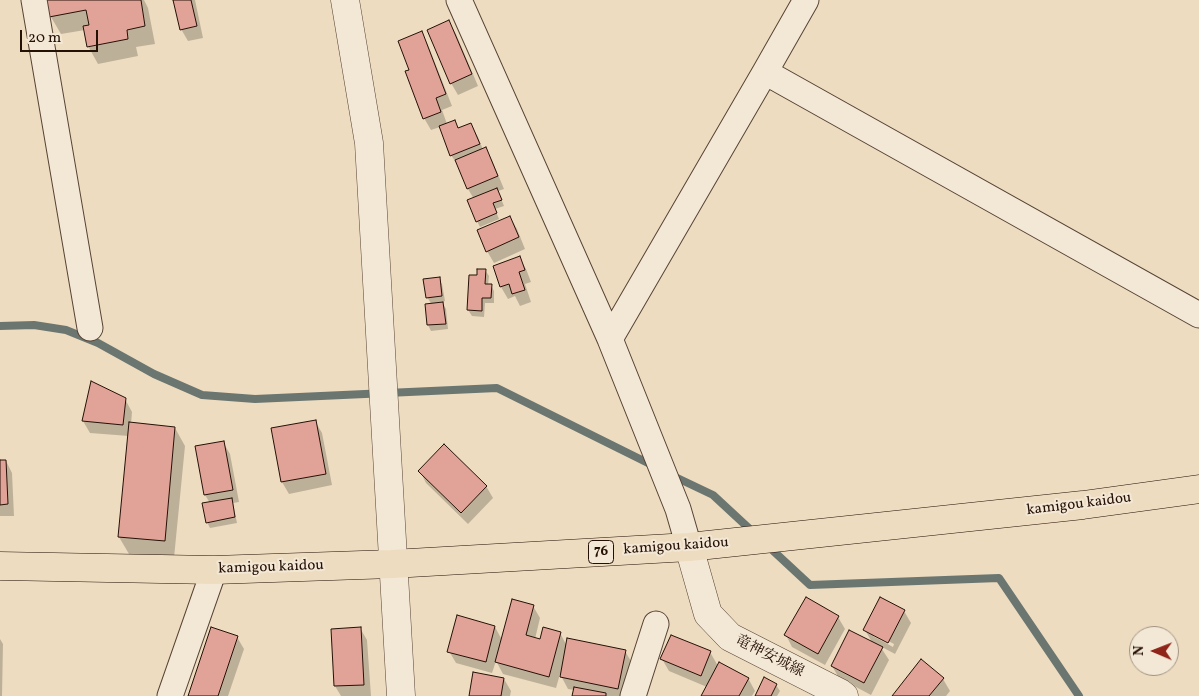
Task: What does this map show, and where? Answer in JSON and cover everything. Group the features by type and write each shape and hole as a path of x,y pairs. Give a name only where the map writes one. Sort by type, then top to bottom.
{"main road":[{"name":"kamigou kaidou","path":"0,566 214,570 392,564 690,547 1084,505 1199,490"}],"street":[{"path":"34,0 90,328"},
{"path":"345,0 369,143 401,696"},
{"path":"459,0 610,338 678,508 690,547"},
{"path":"610,338 806,0"},
{"path":"765,72 1199,315"},
{"name":"竜神安城線","path":"690,547 708,614 730,637 844,696"},
{"path":"170,696 214,570"},
{"path":"633,696 656,624"}],"building":[{"path":"46,0 141,0 145,26 127,30 128,39 87,47 83,26 89,25 86,10 49,17"},
{"path":"173,0 191,0 197,26 180,30"},
{"path":"449,20 472,74 450,84 427,30"},
{"path":"422,31 446,94 436,98 441,112 423,119 405,71 409,70 398,41"},
{"path":"455,120 458,128 471,123 480,144 450,156 439,126"},
{"path":"486,147 498,176 467,189 455,160"},
{"path":"497,188 502,200 493,203 497,213 476,222 467,200"},
{"path":"510,216 519,237 486,252 477,230"},
{"path":"520,256 525,270 519,272 525,290 512,294 509,284 500,287 493,266"},
{"path":"477,269 486,269 485,284 492,284 491,298 482,298 482,311 467,310 469,275 477,275"},
{"path":"440,277 442,296 426,298 423,279"},
{"path":"443,302 446,324 427,325 425,304"},
{"path":"91,381 126,398 123,425 82,421"},
{"path":"316,420 326,474 281,482 271,428"},
{"path":"129,422 175,427 165,541 118,537"},
{"path":"224,441 233,490 204,495 195,446"},
{"path":"444,444 487,486 461,513 418,471"},
{"path":"0,460 6,460 8,504 0,505"},
{"path":"232,498 235,517 206,523 202,503"},
{"path":"806,597 839,616 818,654 784,635"},
{"path":"880,597 905,610 888,643 863,630"},
{"path":"512,599 534,605 526,635 540,639 543,627 561,632 549,677 495,662"},
{"path":"457,615 495,626 486,662 447,652"},
{"path":"211,627 238,636 218,696 188,696"},
{"path":"361,627 364,685 334,686 331,629"},
{"path":"849,630 883,647 864,683 831,666"},
{"path":"671,635 711,651 701,676 660,659"},
{"path":"567,638 626,650 618,689 560,677"},
{"path":"921,659 944,678 929,696 892,696"},
{"path":"719,662 749,678 739,696 701,696"},
{"path":"473,672 504,678 501,696 469,696"},
{"path":"764,677 777,684 771,696 755,696"},
{"path":"574,687 606,693 606,696 572,696"}],"waterway":[{"path":"0,326 34,325 66,330 98,343 154,374 202,395 255,399 497,388 654,466"},
{"path":"671,475 713,495 754,533"},
{"path":"768,546 810,585 999,578 1079,696"}]}
